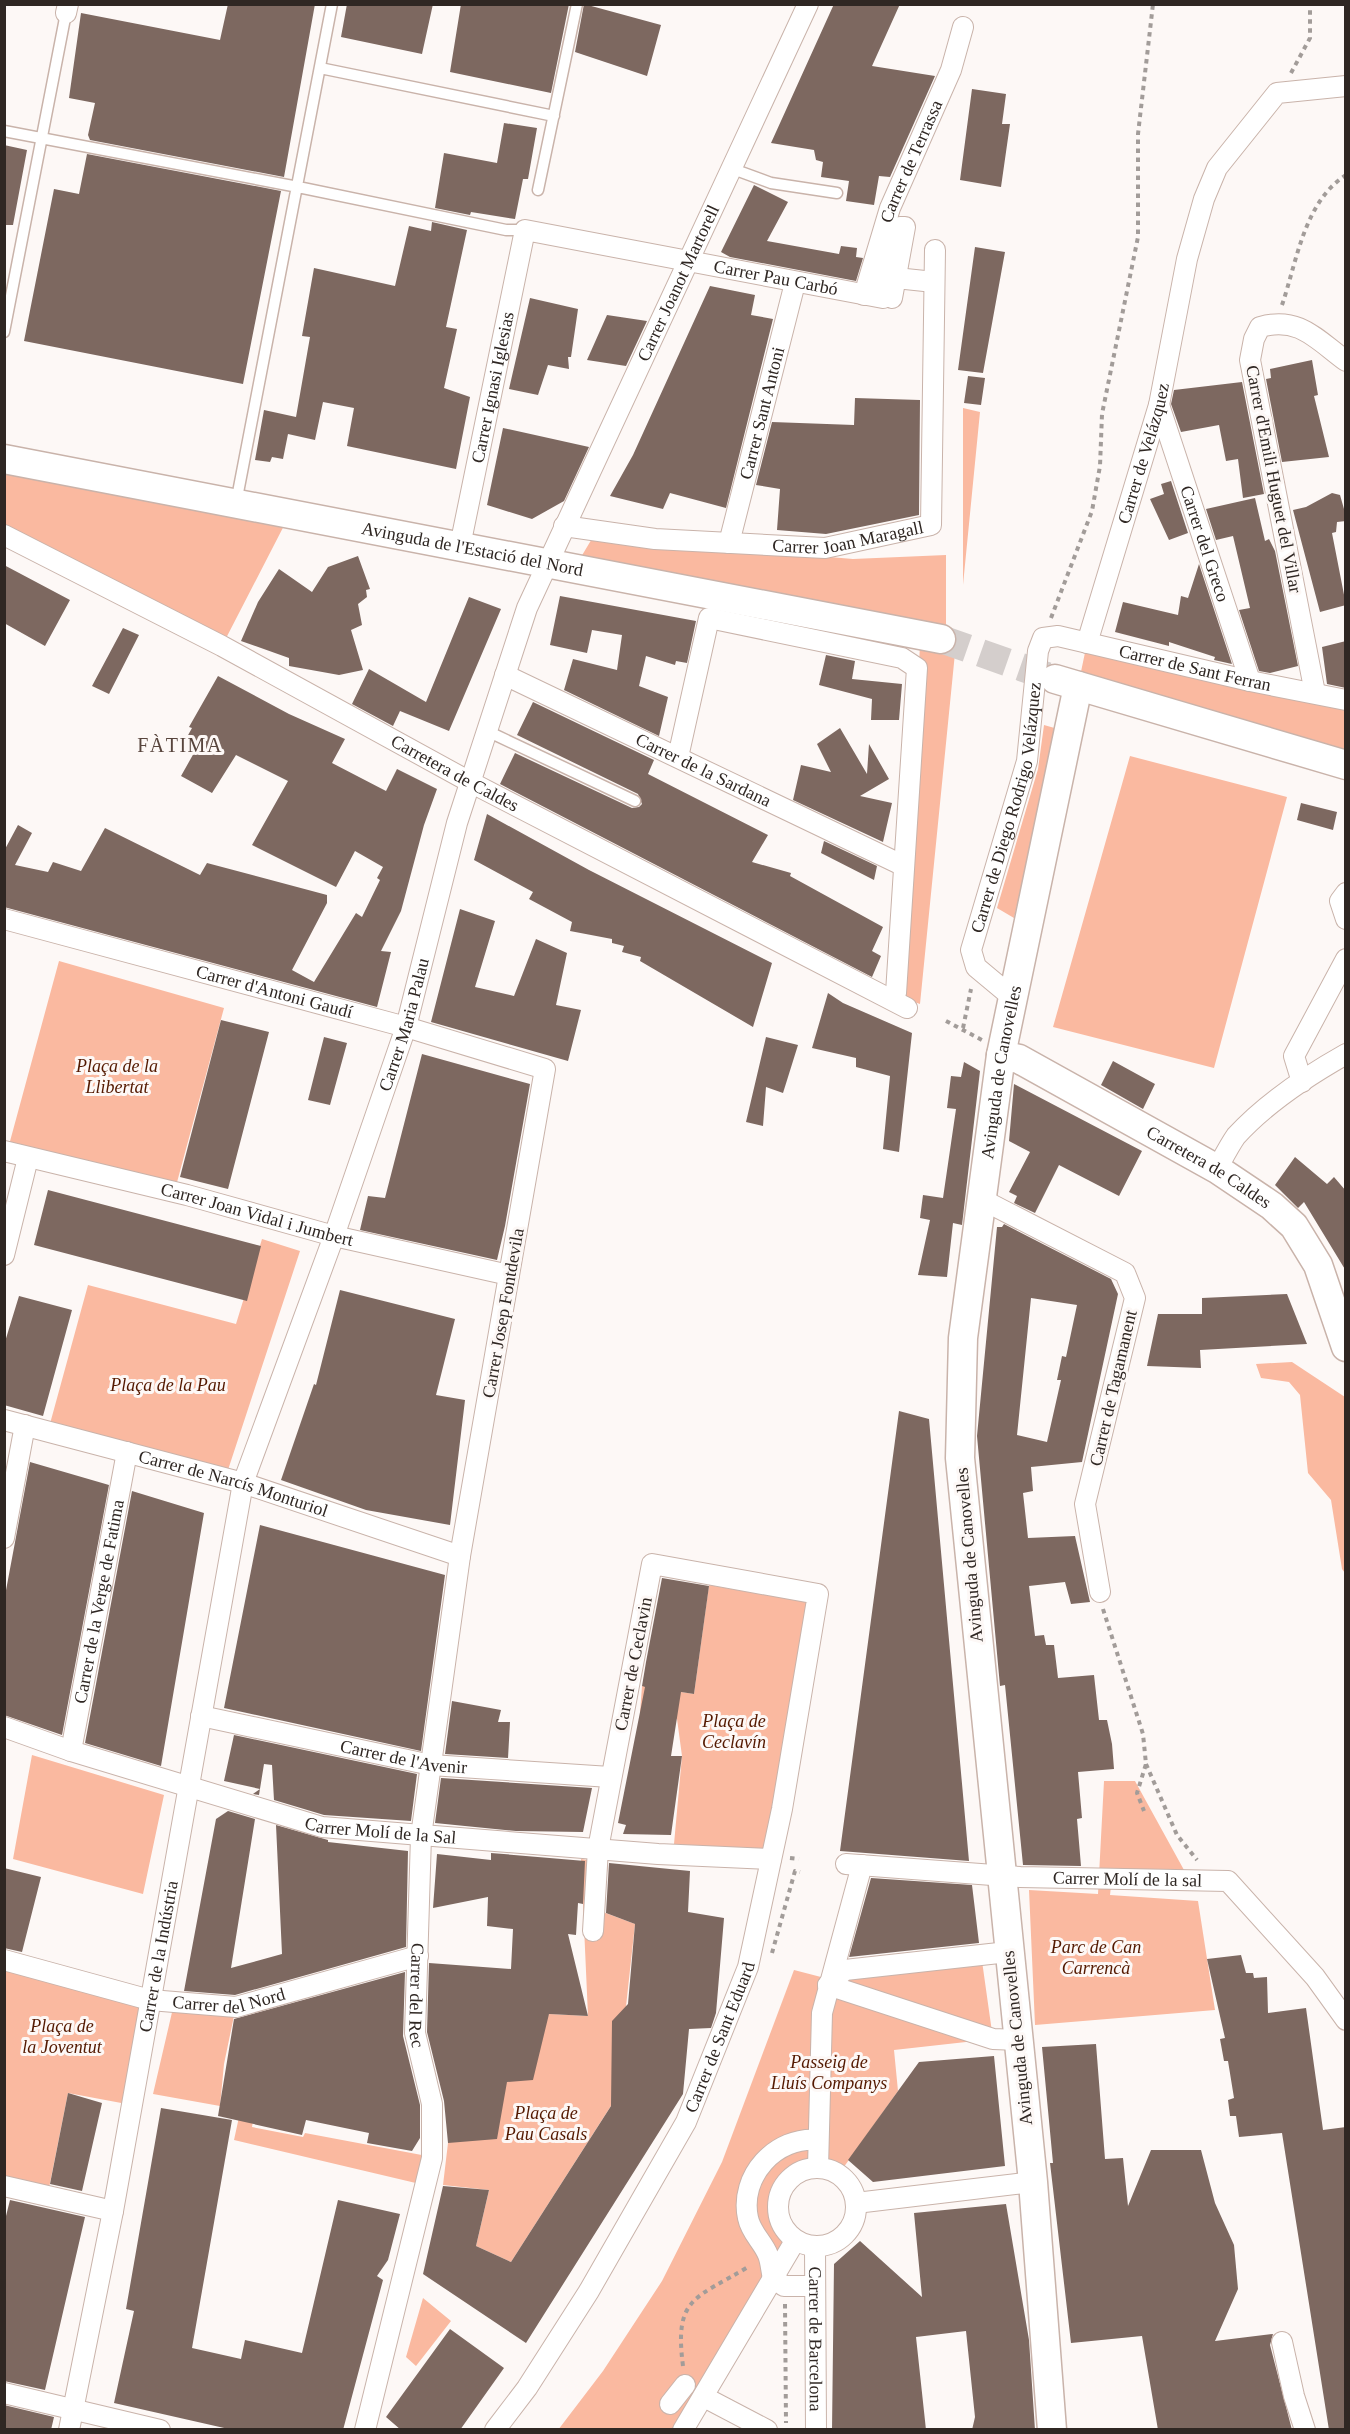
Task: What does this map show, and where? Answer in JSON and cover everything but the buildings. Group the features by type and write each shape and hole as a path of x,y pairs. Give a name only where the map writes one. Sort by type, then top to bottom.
{"street":[{"name":"Carrer Joanot Martorell","path":"548,562 808,4"},
{"name":"Carrer de Terrassa","path":"864,295 890,208 951,70 963,27"},
{"path":"1277,93 1346,86"},
{"name":"Carrer de Velázquez","path":"1087,643 1159,405 1187,259 1204,199 1217,168 1277,93"},
{"path":"900,227 905,227 896,278 888,298 900,227"},
{"name":"Carrer Pau Carbó","path":"525,230 795,283 888,298"},
{"name":"Carrer Ignasi Iglesias","path":"460,546 525,230"},
{"name":"Carrer Joan Maragall","path":"564,526 655,539 825,548 931,525 935,250"},
{"path":"896,278 934,282"},
{"name":"Carrer Sant Antoni","path":"729,543 795,283"},
{"path":"1276,322 1294,324 1346,361"},
{"name":"Carrer d'Emili Huguet del Villar","path":"1276,322 1260,327 1254,339 1250,360 1315,693"},
{"name":"Carrer del Greco","path":"1159,405 1250,681"},
{"name":"Avinguda de l'Estació del Nord","path":"4,459 941,639"},
{"name":"Carretera de Caldes","path":"4,535 222,646 470,782 901,1000 902,865"},
{"name":"Carrer Maria Palau","path":"243,1483 334,1236 406,1027 470,782 527,608 548,562"},
{"path":"678,757 709,618 902,658 917,668 902,865"},
{"name":"Carrer de Sant Ferran","path":"1043,639 1058,636 1250,681 1346,700"},
{"name":"Carrer de Diego Rodrigo Velázquez","path":"976,967 971,950 976,925 1028,761 1038,651 1043,639"},
{"name":"Carrer de la Sardana","path":"506,675 902,865"},
{"name":"Avinguda de Canovelles","path":"1052,2430 1033,2182 1000,1875 960,1458 963,1338 981,1199 995,1050 1012,997 1067,683 1346,765"},
{"path":"1346,893 1340,901 1346,919"},
{"name":"Carrer d'Antoni Gaudí","path":"4,919 406,1027 545,1069"},
{"path":"1302,1082 1294,1056 1346,959"},
{"path":"976,967 1012,997"},
{"name":"Carretera de Caldes","path":"995,1050 1019,1059 1217,1169 1272,1206 1294,1226 1318,1265 1346,1347"},
{"path":"1217,1169 1235,1138 1260,1112 1346,1054"},
{"name":"Carrer Josep Fontdevila","path":"460,1556 545,1069"},
{"name":"Carrer Joan Vidal i Jumbert","path":"4,1151 187,1195 334,1236 509,1275"},
{"path":"4,1255 28,1158"},
{"name":"Carrer de Tagamanent","path":"981,1199 1125,1273 1135,1298 1085,1504 1100,1592"},
{"name":"Carrer de Narcís Monturiol","path":"4,1420 243,1483 460,1556"},
{"path":"4,1538 25,1425"},
{"name":"Carrer de la Verge de Fatima","path":"71,1751 127,1452"},
{"name":"Carrer de la Indústria","path":"69,2430 113,2211 187,1786 243,1483"},
{"name":"Carrer del Rec","path":"365,2430 432,2158 432,2104 415,2033 421,1836 460,1556"},
{"name":"Carrer de Ceclavin","path":"592,1931 598,1849 652,1564 818,1594"},
{"name":"Carrer de Sant Eduard","path":"495,2430 526,2388 589,2291 686,2122 748,1967 782,1809 818,1594"},
{"name":"Carrer de l'Avenir","path":"201,1716 431,1765 610,1777"},
{"name":"Carrer Molí de la Sal","path":"4,1726 71,1751 321,1827 598,1849 771,1859"},
{"name":"Carrer Molí de la sal","path":"828,1985 854,1865 1000,1875 1228,1881 1315,1977 1346,2020"},
{"path":"818,2168 822,2013 828,1985 845,1970 1008,1952"},
{"name":"Carrer del Nord","path":"4,1960 150,2000 236,2007 418,1956"},
{"path":"828,1985 993,2039 1018,2040"},
{"path":"778,2282 768,2254 752,2230 748,2219 748,2193 757,2170 772,2154 796,2140 818,2140"},
{"path":"818,2168 839,2175 848,2182 856,2203 855,2216 850,2229 829,2245 815,2247 795,2241 779,2221 777,2208 779,2196 794,2175 818,2168"},
{"path":"856,2203 1033,2182"},
{"path":"4,2186 113,2211"},
{"path":"683,2430 778,2282 795,2241"},
{"name":"Carrer de Barcelona","path":"815,2247 816,2430"},
{"path":"778,2282 815,2286"},
{"path":"1282,2342 1294,2396 1305,2430"},
{"path":"670,2404 685,2385"},
{"path":"4,2393 160,2430"},
{"path":"704,2397 767,2430"}],"lane":[{"path":"236,503 332,4"},
{"path":"538,190 577,4"},
{"path":"4,332 67,9"},
{"path":"321,68 554,116"},
{"path":"4,131 298,187 506,230 525,230"},
{"path":"733,169 771,183 837,193"},
{"path":"487,730 635,801"}],"path":[{"path":"1043,639 1092,511 1100,466 1102,414 1118,321 1131,277 1138,237 1138,134 1153,4"},
{"path":"1277,93 1301,58 1310,38 1310,4"},
{"path":"1276,322 1306,226 1333,183 1346,175"},
{"path":"963,1028 976,967"},
{"path":"946,1021 963,1028 995,1050"},
{"path":"1100,1592 1118,1662 1143,1734 1146,1764 1178,1835 1198,1862"},
{"path":"1144,1811 1137,1793 1146,1764"},
{"path":"791,1889 795,1871 800,1872"},
{"path":"685,2385 679,2335 683,2312 690,2302 748,2267"},
{"path":"778,2282 786,2430"}],"green space":[{"path":"963,408 980,412 963,585"},
{"path":"4,459 290,514 222,646 5,535"},
{"path":"593,537 853,559 946,555 946,625 578,562"},
{"path":"1087,643 1345,700 1345,764 1078,686"},
{"path":"920,644 955,653 920,1004 903,998"},
{"path":"1044,725 1058,729 1014,918 997,908 1038,769"},
{"path":"1130,756 1287,797 1214,1068 1053,1027"},
{"name":"Plaça de la Llibertat","path":"59,961 224,1008 176,1186 9,1145"},
{"name":"Plaça de la Pau","path":"262,1239 300,1251 225,1479 48,1431 88,1285 236,1324"},
{"path":"1292,1362 1345,1397 1345,1573 1342,1569 1331,1500 1308,1473 1300,1395 1289,1382 1261,1378 1256,1364"},
{"name":"Plaça de Ceclavín","path":"709,1585 817,1604 764,1859 673,1855 682,1756 677,1719 640,1713 642,1686 694,1694"},
{"path":"32,1755 164,1795 143,1894 13,1859"},
{"name":"Parc de Can Carrencà","path":"1104,1781 1135,1781 1184,1870 1113,1869 1110,1895 1198,1901 1215,2010 1035,2025 1029,1890 1098,1894"},
{"name":"Plaça de Pau Casals","path":"581,1859 608,1863 603,1912 635,1924 616,2098 511,2262 476,2246 489,2190 443,2185 448,2143 507,2082 549,2014 588,2016"},
{"name":"Plaça de la Joventut","path":"5,1961 150,2000 132,2105 68,2093 49,2188 5,2177"},
{"name":"Passeig de Lluís Companys","path":"982,1961 993,2039 894,2050 898,2091 841,2171 826,2164 810,2165 779,2181 774,2220 788,2240 676,2429 558,2430 603,2371 662,2281 722,2162 794,1970 821,1977"},
{"path":"173,2008 235,2011 224,2064 220,2106 153,2094"},
{"path":"239,2117 253,2121 252,2127 303,2137 305,2133 427,2156 420,2184 234,2140"},
{"path":"423,2298 451,2321 416,2366 406,2357"}],"tunnel":[{"path":"941,639 1055,679"}],"district":[{"name":"FÀTIMA","path":"180,745"}]}
